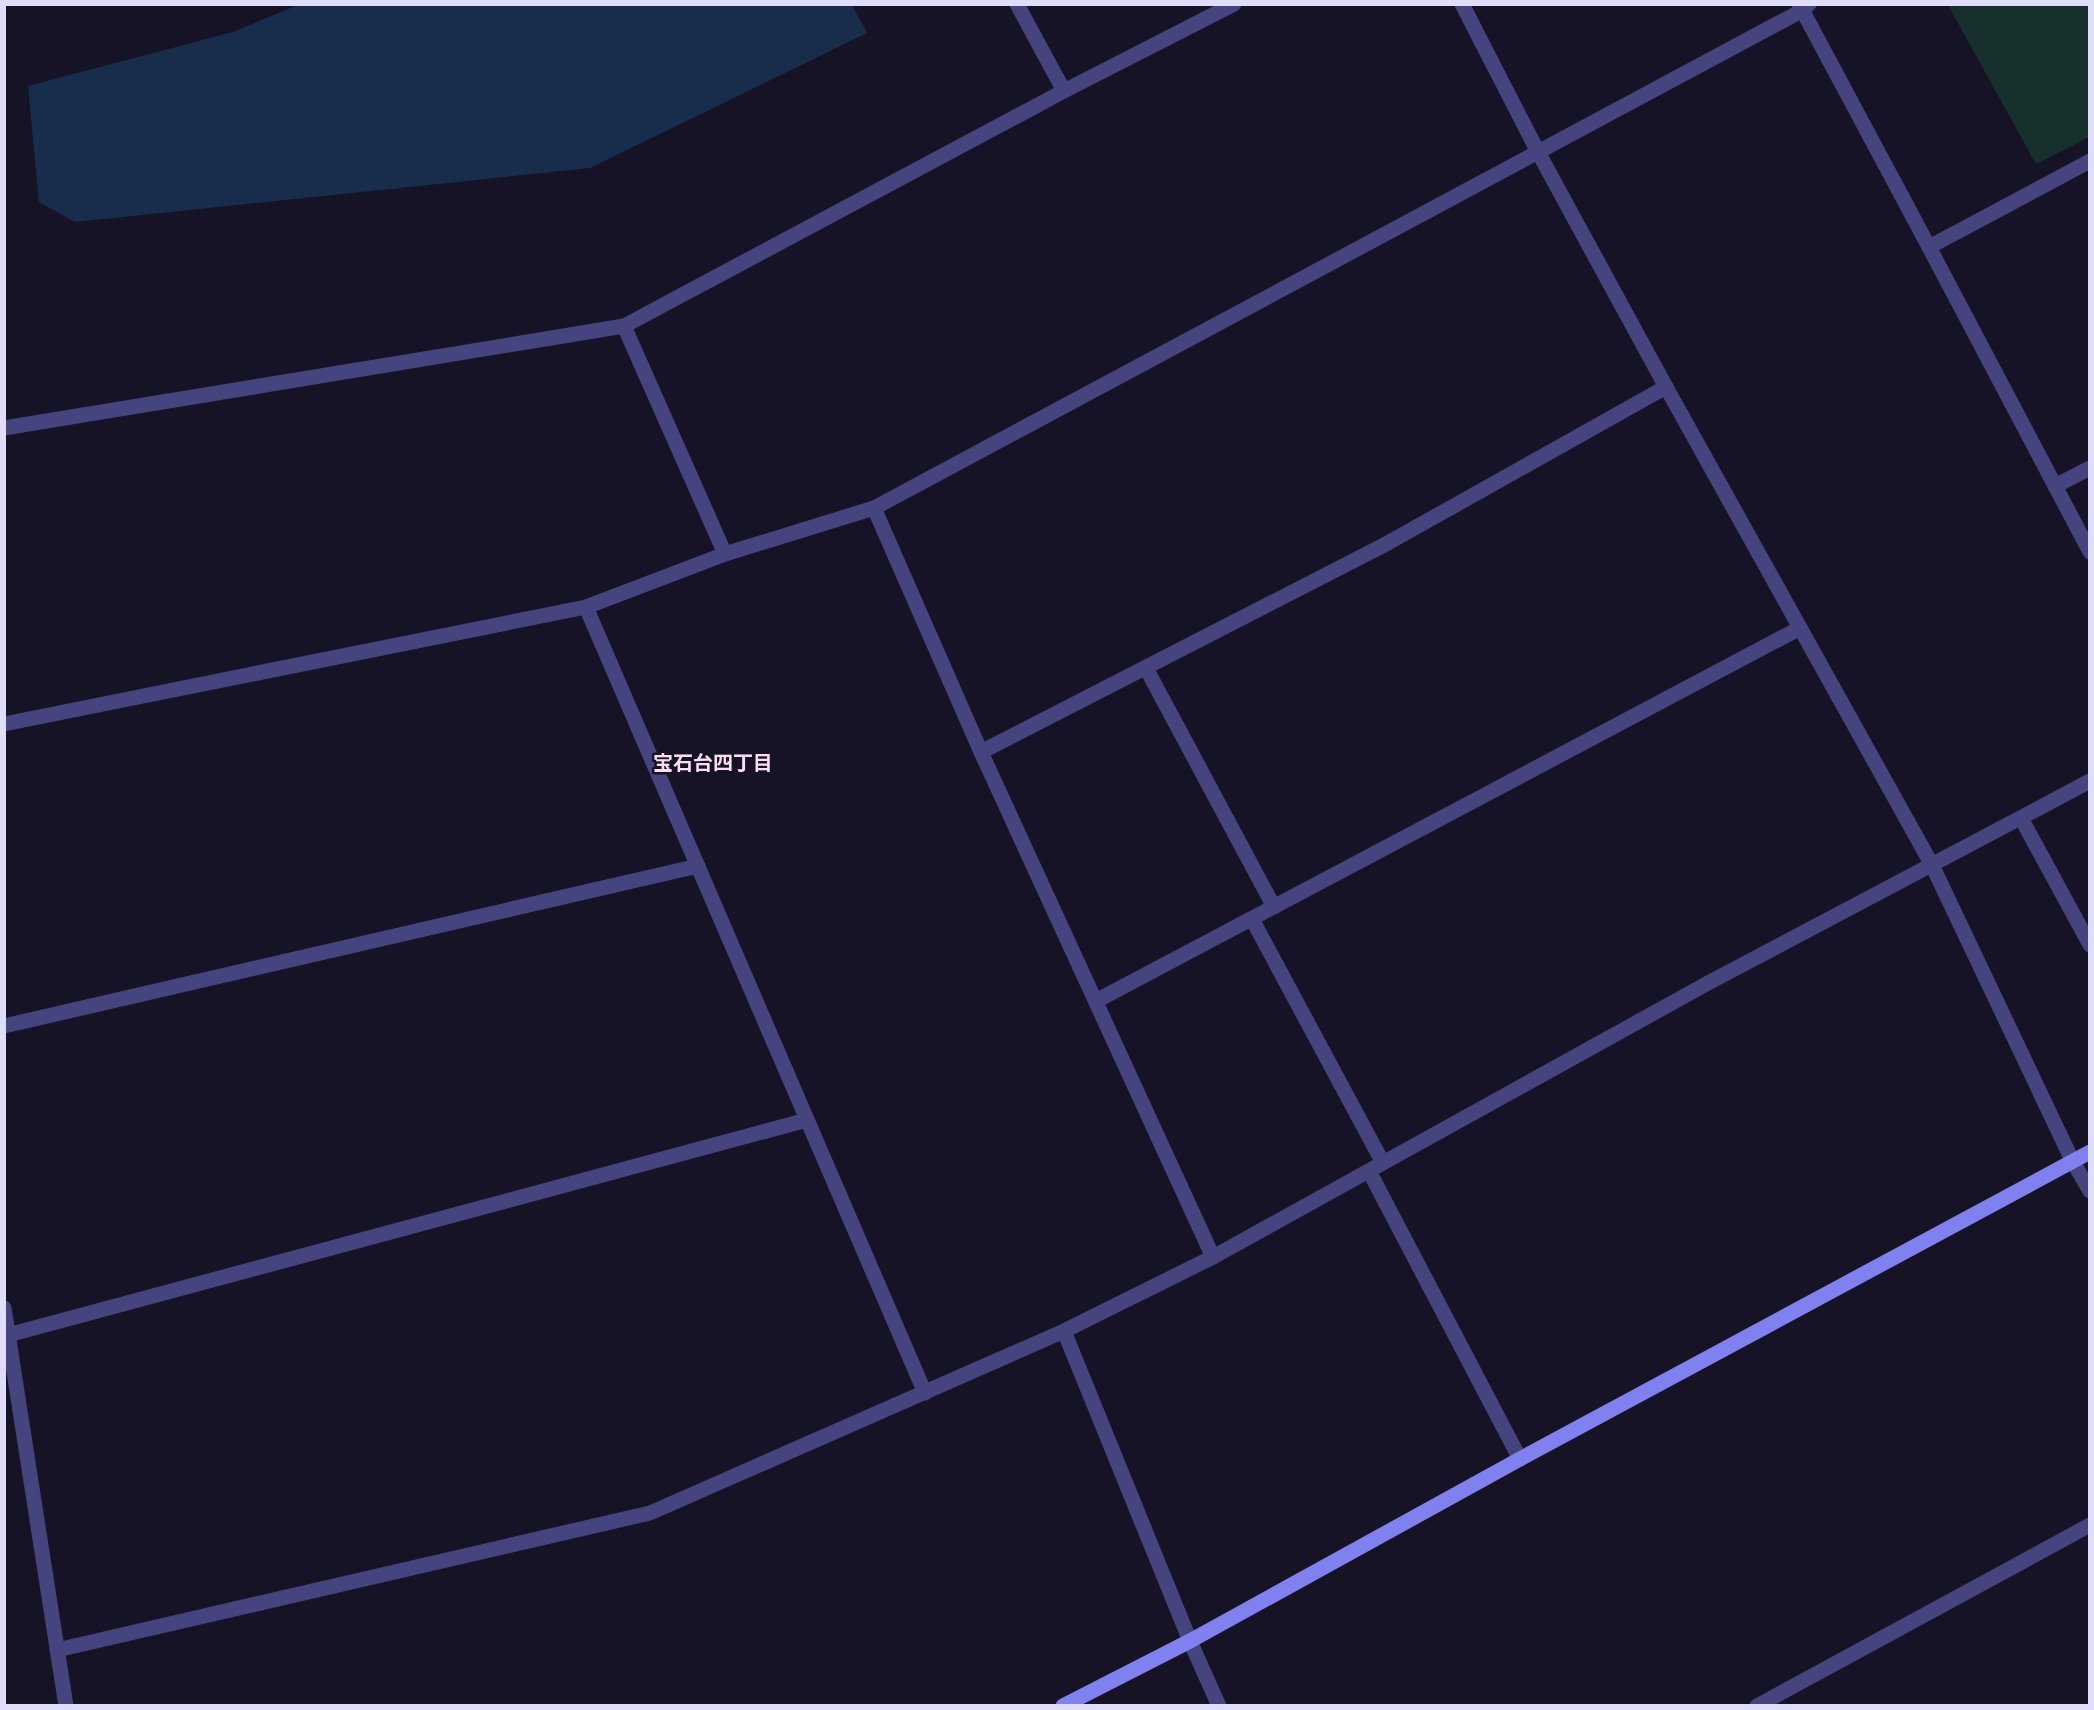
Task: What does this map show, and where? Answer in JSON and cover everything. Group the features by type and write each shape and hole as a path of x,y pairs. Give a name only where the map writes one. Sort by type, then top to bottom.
{"street":[{"path":"1017,4 1064,91"},
{"path":"4,428 624,326 1064,91 1234,4"},
{"path":"1462,4 1538,152 1666,387 1932,865 2073,1162 2090,1191"},
{"path":"4,724 586,608 725,554 874,507 1538,152 1804,6 2090,552"},
{"path":"1929,247 2090,161"},
{"path":"624,326 725,554"},
{"path":"981,752 1386,544 1666,387"},
{"path":"2055,486 2090,468"},
{"path":"874,507 981,752 1213,1257"},
{"path":"586,608 925,1393"},
{"path":"1096,1001 1800,628"},
{"path":"1146,668 1274,907"},
{"path":"57,1650 650,1513 1064,1331 1213,1257 1708,983 2090,781"},
{"path":"2021,818 2090,945"},
{"path":"4,1026 698,866"},
{"path":"1252,918 1383,1163"},
{"path":"8,1335 807,1120"},
{"path":"1063,1706 1190,1641 1520,1459 2090,1152"},
{"path":"1369,1171 1520,1459"},
{"path":"4,1308 66,1706"},
{"path":"1064,1331 1190,1641 1219,1706"},
{"path":"1757,1706 2090,1525"}],"green space":[{"path":"1948,5 2089,5 2089,137 2036,164"}],"water":[{"path":"300,4 852,5 867,33 590,168 75,222 39,202 28,86 233,32"}],"district":[{"name":"宝石台四丁目","path":"713,762"}]}
